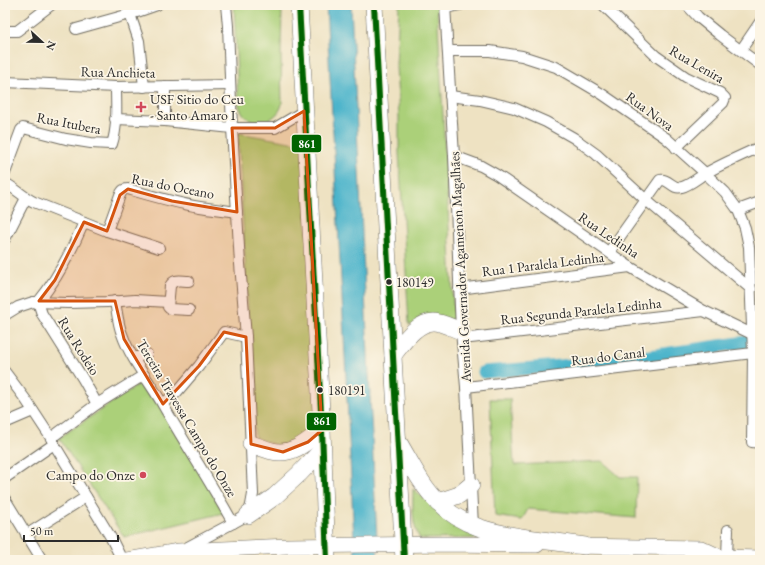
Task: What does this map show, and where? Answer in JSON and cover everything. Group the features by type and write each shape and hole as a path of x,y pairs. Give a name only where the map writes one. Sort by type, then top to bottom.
{"highway":[{"path":"299,5 322,430 326,553"},
{"path":"374,5 398,442 398,550"},
{"path":"393,355 415,329 424,324 434,322 445,325 461,335"},
{"path":"251,444 271,451 283,452 293,450 308,442 322,430"},
{"path":"398,442 425,487 438,502 453,515 473,526 508,535 585,546"},
{"path":"248,515 274,497 322,450"},
{"path":"438,502 460,495 471,485"}],"main road":[{"path":"127,560 179,552 238,548 326,553 346,545 398,550 443,544 701,548 721,558 760,558"}],"street":[{"path":"5,32 17,30 51,5"},
{"path":"76,29 108,21 128,10 157,5"},
{"path":"179,552 248,515 253,494 246,337 240,264 226,5"},
{"path":"445,7 460,5"},
{"name":"Rua Lenira","path":"603,5 656,56 686,77 720,93 725,98 723,103 693,130 676,148"},
{"path":"687,5 698,17 760,65"},
{"name":"Avenida Governador Agamenon Magalhães","path":"445,7 454,156 461,335 466,387 473,526"},
{"path":"128,10 139,41 144,87"},
{"path":"741,50 760,22"},
{"name":"Rua Nova","path":"448,51 490,51 522,56 556,67 602,94 666,138 725,192 738,210 745,228 749,247 756,442"},
{"name":"Rua Anchieta","path":"5,82 116,88 230,85"},
{"path":"165,86 165,121"},
{"path":"116,88 115,119 165,121 232,128 275,128 304,110"},
{"path":"450,96 480,100 514,108 546,122 574,138 596,154 646,200 751,289"},
{"name":"Rua Itubera","path":"5,173 22,129 66,140 112,144 115,119"},
{"path":"609,252 660,180 666,180 676,188 683,187 705,173 760,147"},
{"name":"Rua Ledinha","path":"454,156 481,166 496,175 630,267 704,311 752,336"},
{"path":"5,183 26,198 107,231 160,248"},
{"name":"Rua do Oceano","path":"107,231 120,195 124,189 200,207 237,212"},
{"path":"5,239 26,198"},
{"path":"738,210 760,202"},
{"path":"39,301 55,280 84,222"},
{"name":"Rua 1 Paralela Ledinha","path":"459,289 630,267"},
{"path":"189,281 176,280 172,283 170,286 168,302 169,309 189,310"},
{"path":"5,315 28,303 39,301 68,303 135,300 168,302"},
{"name":"Rua Rodeio","path":"39,301 42,314 97,404"},
{"name":"Terceira Travessa Campo do Onze","path":"115,301 122,333 134,358 163,404 233,523"},
{"name":"Rua Segunda Paralela Ledinha","path":"461,335 704,311"},
{"path":"163,404 176,393 200,366 224,332 246,337"},
{"name":"Rua do Canal","path":"466,387 753,352"},
{"path":"134,358 147,354"},
{"path":"5,372 34,411 53,441 110,536 122,560"},
{"path":"5,478 53,441 97,404 144,375"},
{"path":"5,423 34,411"},
{"path":"26,535 86,497"},
{"path":"5,499 42,560"},
{"path":"721,558 728,530"}],"highlighted area":[{"path":"304,111 322,430 308,442 283,452 251,444 246,337 224,332 199,366 163,404 124,339 115,301 39,301 55,280 84,222 107,231 120,195 128,189 172,201 237,212 232,128 275,128"}],"green space":[{"path":"234,5 282,5 282,104 280,110 275,115 264,121 258,122 246,117 239,106"},
{"path":"399,5 437,5 454,319 409,325 399,153 399,117 396,66"},
{"path":"238,133 302,144 319,429 284,448 255,438"},
{"name":"Campo do Onze","path":"145,380 224,513 124,537 59,438"},
{"path":"490,399 510,399 514,465 602,461 620,477 637,477 636,518 528,509 522,520 495,516"},
{"path":"413,489 429,502 489,538 420,539 414,521"}],"water":[{"path":"326,5 351,5 378,560 355,560"}],"waterway":[{"path":"484,372 609,362 760,340"}],"transit line":[{"name":"861","path":"299,5 322,430 327,560"},
{"name":"861","path":"374,5 404,560"}],"place":[{"name":"USF Sitio do Ceu - Santo Amaro I","path":"141,107"},
{"name":"180149","path":"389,282"},
{"name":"180191","path":"320,390"},
{"name":"Campo do Onze","path":"143,475"}]}
